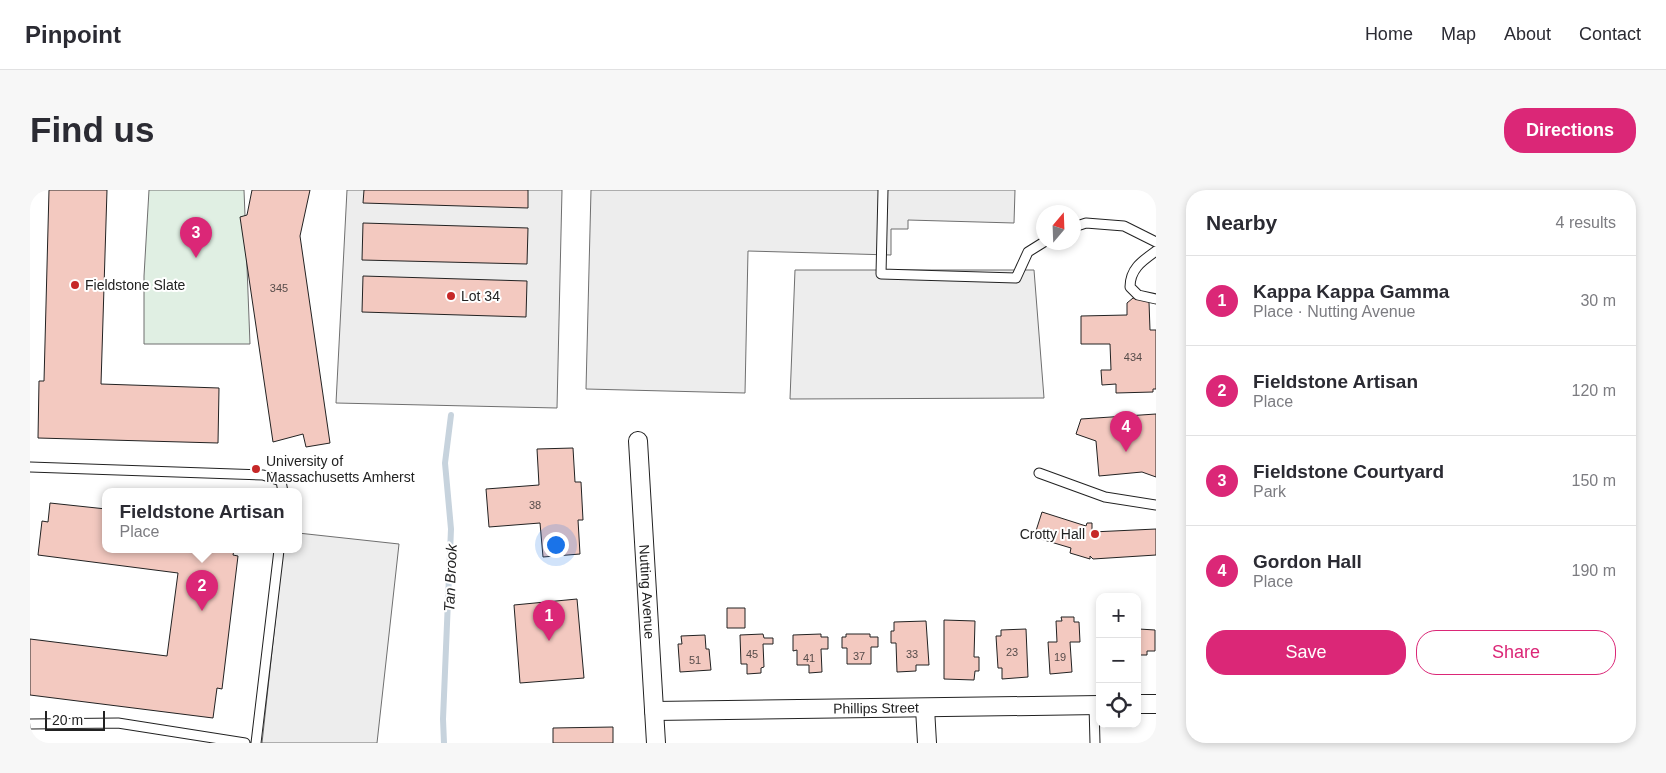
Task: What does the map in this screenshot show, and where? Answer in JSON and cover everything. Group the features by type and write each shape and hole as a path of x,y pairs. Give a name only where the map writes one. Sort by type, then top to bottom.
{"street":[{"name":"Nutting Avenue","path":"638,441 656,743"},
{"path":"1141,704 1156,704"},
{"name":"Phillips Street","path":"654,710 1096,705"},
{"path":"925,708 927,743"}],"lane":[{"path":"883,190 881,274 1016,278 1028,252 1036,247"},
{"path":"1081,225 1086,223 1124,226 1156,242"},
{"path":"1156,251 1139,263 1130,276 1130,287 1138,295 1156,298"},
{"path":"30,467 263,475 281,481 282,488"},
{"path":"1039,473 1104,497 1156,505"},
{"path":"256,743 279,553"},
{"path":"30,724 118,723 246,743"},
{"path":"1095,743 1096,724"}],"green space":[{"path":"149,190 244,190 250,344 144,344 144,276"}],"shaded area":[{"name":"Lot 34","path":"347,190 562,190 557,408 336,403"},
{"path":"591,190 1015,190 1014,223 908,220 908,229 891,229 891,255 748,251 745,393 586,389"},
{"path":"795,270 1034,270 1044,398 790,399"},
{"path":"302,533 399,544 377,743 262,743 283,553 302,553"}],"building":[{"name":"Fieldstone Slate","path":"49,190 107,190 101,384 219,388 218,443 38,438 39,381 44,381"},
{"path":"252,190 310,190 300,236 330,443 306,447 303,434 273,442 240,217 247,215"},
{"path":"364,190 528,190 528,208 363,203"},
{"path":"363,223 528,228 527,264 362,260"},
{"path":"363,276 527,281 526,317 362,312"},
{"path":"1133,298 1141,298 1149,302 1150,330 1156,330 1156,389 1153,389 1153,392 1116,393 1116,384 1102,385 1101,370 1111,370 1110,344 1081,344 1081,316 1127,315 1127,303"},
{"path":"1156,414 1156,477 1142,472 1099,476 1096,441 1076,434 1081,419"},
{"path":"573,448 575,482 581,482 583,520 578,520 580,554 543,557 540,523 489,527 486,489 539,485 537,449"},
{"path":"50,503 102,509 102,553 233,553 233,555 238,556 222,689 217,688 213,718 30,695 30,639 167,656 178,573 38,555 42,521 48,522"},
{"name":"Crotty Hall","path":"1042,512 1086,526 1087,523 1092,523 1092,532 1156,529 1156,555 1093,559 1090,556 1090,559 1070,553 1071,548 1034,537"},
{"path":"577,599 584,678 520,683 514,605"},
{"path":"727,608 745,608 745,628 727,628"},
{"path":"1061,617 1074,617 1074,622 1079,622 1080,642 1070,642 1072,672 1050,674 1048,642 1057,642 1056,621 1062,621"},
{"path":"944,620 975,621 974,657 979,657 979,671 975,671 974,680 944,679"},
{"path":"926,621 929,665 916,665 916,671 897,672 896,643 891,643 891,631 894,631 894,622"},
{"path":"1026,629 1028,677 1002,679 1002,668 998,668 996,636 1001,636 1001,630"},
{"path":"1141,629 1155,630 1155,651 1147,651 1147,655 1141,655"},
{"path":"763,634 764,638 773,638 773,644 763,644 764,667 761,668 761,673 747,674 747,664 741,664 740,635"},
{"path":"821,634 821,637 828,637 828,649 821,649 822,672 809,673 809,665 797,665 797,650 793,651 793,635"},
{"path":"846,634 870,634 870,637 878,637 878,647 871,647 871,664 847,664 847,648 842,648 842,637 846,637"},
{"path":"705,635 706,649 709,649 711,670 680,672 678,644 682,644 681,636"},
{"path":"613,727 613,743 553,743 553,728"}],"waterway":[{"name":"Tan Brook","path":"444,743 443,719 451,529 445,463 451,415"}],"place":[{"name":"Fieldstone Courtyard","path":"196,258"},
{"name":"Fieldstone Slate","path":"75,285"},
{"name":"Lot 34","path":"451,296"},
{"name":"Gordon Hall","path":"1126,452"},
{"name":"University of Massachusetts Amherst","path":"256,469"},
{"name":"Crotty Hall","path":"1095,534"},
{"name":"Fieldstone Artisan","path":"202,611"},
{"name":"Kappa Kappa Gamma","path":"549,641"}]}
